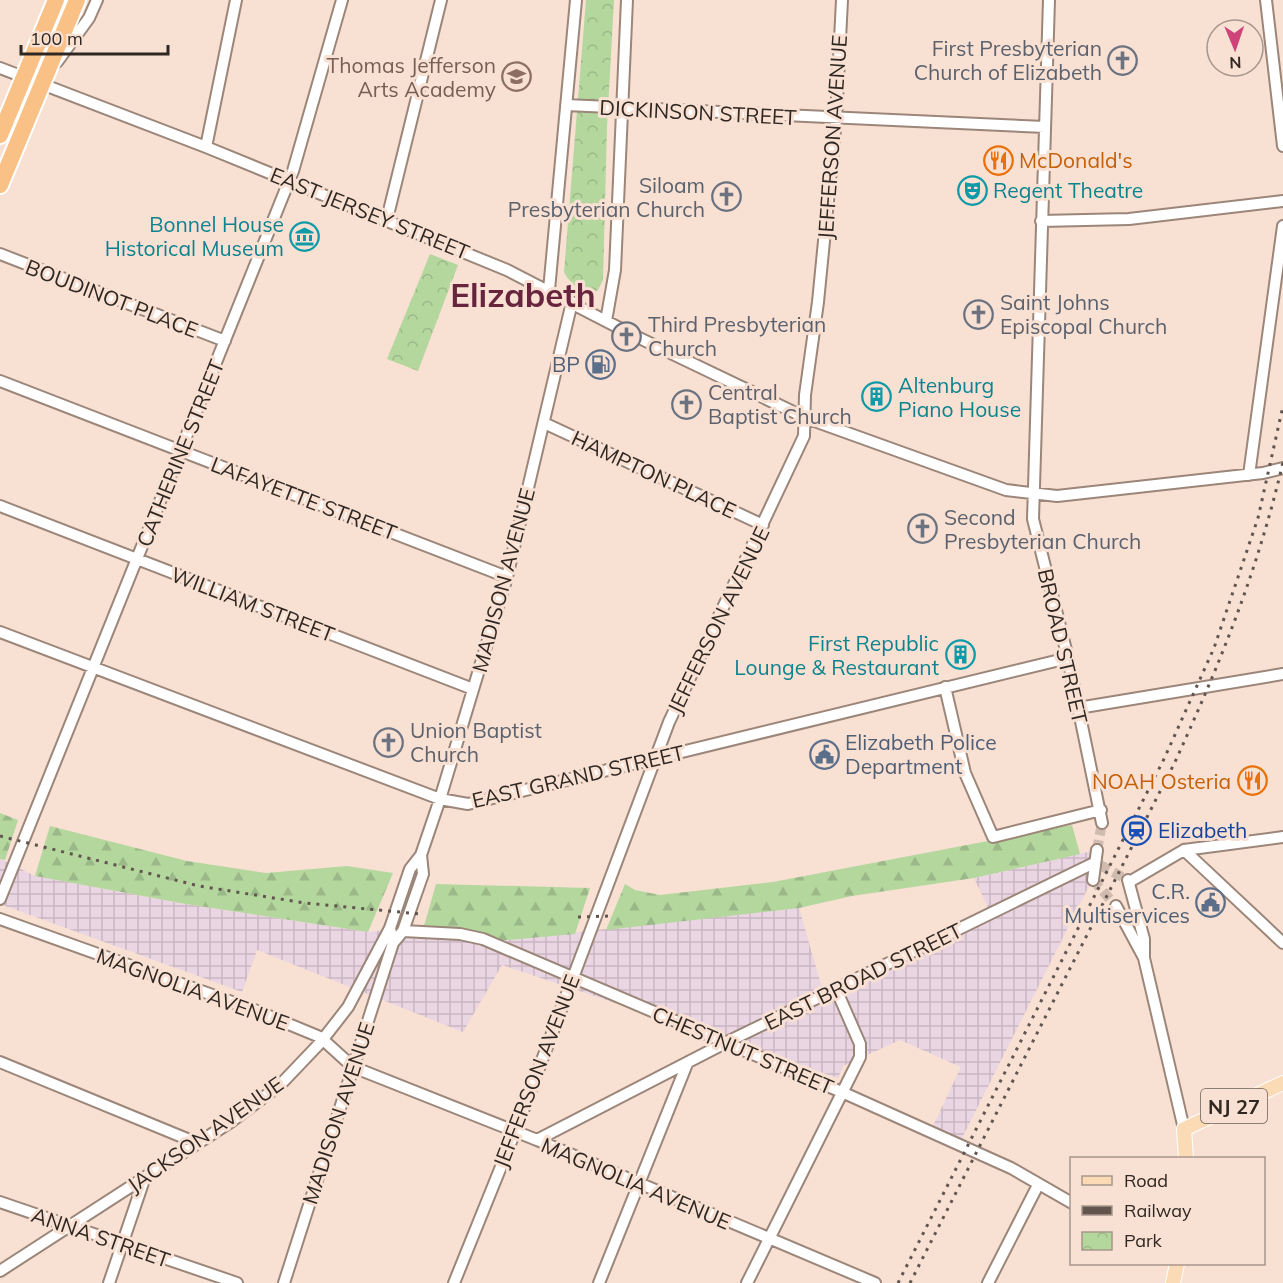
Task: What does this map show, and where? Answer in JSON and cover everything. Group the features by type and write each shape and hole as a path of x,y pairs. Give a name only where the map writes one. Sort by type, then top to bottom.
{"highway":[{"path":"0,185 77,0"},
{"path":"0,135 53,5"}],"main road":[{"name":"NJ 27","path":"1186,1157 1184,1129 1283,1083"},
{"path":"1173,1283 1177,1265"}],"street":[{"path":"41,84 89,18 97,0"},
{"path":"206,147 236,0"},
{"name":"CATHERINE STREET","path":"0,899 95,667 288,180 342,0"},
{"path":"387,219 441,0"},
{"path":"549,290 576,0"},
{"path":"606,321 615,270 627,0"},
{"name":"JEFFERSON AVENUE","path":"454,1283 515,1132 655,758 681,696 800,446 806,418 805,395 818,302 836,119 842,0"},
{"name":"BROAD STREET","path":"1049,0 1033,519 1068,658 1102,823"},
{"path":"1266,0 1283,146"},
{"name":"EAST JERSEY STREET","path":"0,68 387,219 549,290 606,321 806,418 1006,490 1057,496 1249,475 1283,468"},
{"name":"DICKINSON STREET","path":"567,105 1045,127"},
{"path":"1041,221 1129,219 1283,201"},
{"path":"1249,475 1283,226"},
{"name":"BOUDINOT PLACE","path":"0,254 225,341"},
{"name":"MADISON AVENUE","path":"393,943 390,928 410,869 421,855 440,799 507,577 572,302"},
{"name":"LAFAYETTE STREET","path":"0,381 507,577"},
{"name":"HAMPTON PLACE","path":"544,423 763,525"},
{"name":"WILLIAM STREET","path":"0,507 473,689"},
{"name":"EAST GRAND STREET","path":"0,632 440,799 468,804 1068,658"},
{"path":"1078,708 1283,674"},
{"path":"945,687 965,773 993,837 1101,810"},
{"path":"1184,1129 1144,958 1144,939 1130,881 1184,850 1283,837"},
{"path":"1093,880 1097,864 1097,850"},
{"path":"1184,850 1283,944"},
{"name":"MADISON AVENUE","path":"284,1283 393,943 403,931 423,874 421,855"},
{"name":"EAST BROAD STREET","path":"537,1140 726,1042 1097,864"},
{"path":"1116,906 1144,958"},
{"name":"MAGNOLIA AVENUE","path":"0,919 256,1011 323,1039 352,1067 537,1140 875,1283"},
{"name":"JACKSON AVENUE","path":"0,1271 197,1143 280,1084 323,1039 348,1007 390,928"},
{"name":"CHESTNUT STREET","path":"403,931 460,934 483,939 844,1093 1011,1168 1070,1202"},
{"path":"747,1283 844,1093 861,1050 836,989"},
{"path":"0,1062 197,1143"},
{"path":"599,1283 687,1064"},
{"path":"109,1283 145,1177"},
{"path":"988,1283 1038,1185"},
{"name":"ANNA STREET","path":"0,1202 237,1283"}],"shaded area":[{"path":"1092,851 1097,870 961,1140 932,1128 961,1067 900,1040 843,1066 838,1078 502,965 463,1032 257,950 242,992 0,904 0,859 35,876 186,904 368,932 424,926 463,928 496,941 799,908 824,995 991,914 974,878"}],"green space":[{"path":"586,0 614,0 607,127 603,280 598,290 593,292 578,288 564,272"},
{"path":"430,254 458,265 418,371 387,359"},
{"path":"0,813 18,820 5,860 0,859"},
{"path":"1072,825 1080,854 974,878 852,896 799,908 606,930 625,884 635,890 660,895 773,882"},
{"path":"50,826 187,861 266,873 347,866 393,873 368,932 186,904 35,876"},
{"path":"436,884 590,888 575,934 496,941 463,928 424,926"}],"tunnel":[{"path":"1097,850 1102,823"},
{"path":"1100,865 1128,880"},
{"path":"1093,880 1116,906"}],"railway":[{"path":"898,1283 1164,759 1214,648 1258,518 1283,406"},
{"path":"910,1283 1174,764 1207,690 1250,579 1283,462"},
{"path":"0,836 199,886 305,903 420,914"},
{"path":"578,917 610,916"}],"place":[{"name":"First Presbyterian Church of Elizabeth","path":"1123,60"},
{"name":"Thomas Jefferson Arts Academy","path":"517,77"},
{"name":"McDonald's","path":"998,160"},
{"name":"Regent Theatre","path":"972,190"},
{"name":"Siloam Presbyterian Church","path":"726,197"},
{"name":"Bonnel House Historical Museum","path":"305,236"},
{"name":"Saint Johns Episcopal Church","path":"979,314"},
{"name":"Third Presbyterian Church","path":"627,336"},
{"name":"BP","path":"601,364"},
{"name":"Altenburg Piano House","path":"877,397"},
{"name":"Central Baptist Church","path":"687,404"},
{"name":"Second Presbyterian Church","path":"923,529"},
{"name":"First Republic Lounge & Restaurant","path":"960,655"},
{"name":"Union Baptist Church","path":"389,742"},
{"name":"Elizabeth Police Department","path":"824,754"},
{"name":"NOAH Osteria","path":"1252,781"},
{"name":"Elizabeth","path":"1137,830"},
{"name":"C.R. Multiservices","path":"1211,903"}],"district":[{"name":"Elizabeth","path":"523,294"}]}
